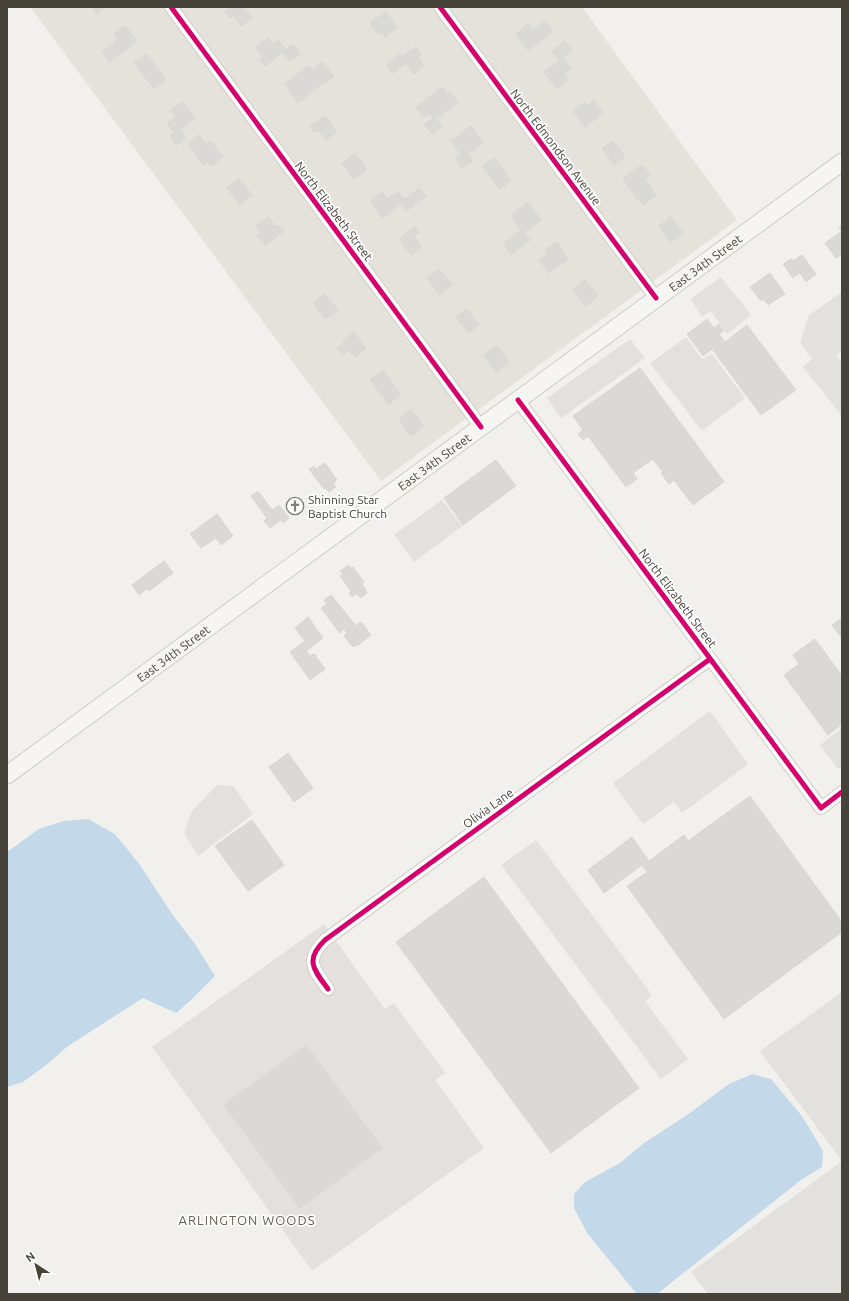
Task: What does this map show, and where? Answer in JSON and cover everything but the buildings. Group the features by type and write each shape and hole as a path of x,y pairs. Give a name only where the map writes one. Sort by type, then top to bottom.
{"main road":[{"name":"East 34th Street","path":"7,775 842,162"}],"street":[{"name":"North Elizabeth Street","path":"170,7 481,426"},
{"name":"North Edmondson Avenue","path":"440,7 656,298"},
{"name":"North Elizabeth Street","path":"518,400 821,808 842,792"},
{"name":"Olivia Lane","path":"328,989 316,973 313,960 316,950 325,940 710,659"}],"shaded area":[{"path":"30,7 582,7 737,220 381,481"},
{"path":"721,277 751,315 727,334 711,311 702,317 691,299"},
{"path":"842,292 842,351 836,355 842,363 842,416 803,367 812,359 800,342 809,315"},
{"path":"686,337 702,359 712,354 745,398 702,431 650,363"},
{"path":"630,339 645,358 561,418 547,398"},
{"path":"442,500 462,526 414,562 394,535"},
{"path":"710,711 748,764 682,813 674,802 643,824 613,783"},
{"path":"842,728 842,767 838,769 820,745"},
{"path":"217,785 233,786 253,814 198,856 184,833 192,811"},
{"path":"536,840 652,995 645,1001 688,1059 661,1079 501,865"},
{"path":"324,924 484,1148 312,1271 152,1047"},
{"path":"345,982 366,1010 335,1032 314,1005"},
{"path":"842,992 842,1161 760,1051"},
{"path":"394,1003 445,1073 434,1081 434,1163 361,1218 335,1183 384,1148 327,1070 350,1052 375,1016"},
{"path":"842,1161 842,1294 708,1294 691,1272"}],"water":[{"path":"88,819 115,834 140,865 172,914 195,944 215,976 176,1013 143,998 68,1046 45,1066 23,1082 7,1087 7,852 39,829 64,821"},
{"path":"752,1074 771,1079 802,1116 823,1151 822,1167 801,1180 657,1294 636,1293 587,1233 574,1208 574,1194 585,1182 620,1163 644,1143 687,1115 729,1084"}],"cycle path":[{"path":"171,7 481,427"},
{"path":"440,7 656,298"},
{"path":"518,400 821,808 842,792"},
{"path":"328,989 313,965 315,953 325,940 710,659"}],"place":[{"name":"Shinning Star Baptist Church","path":"295,506"}],"district":[{"name":"ARLINGTON WOODS","path":"247,1220"}]}
